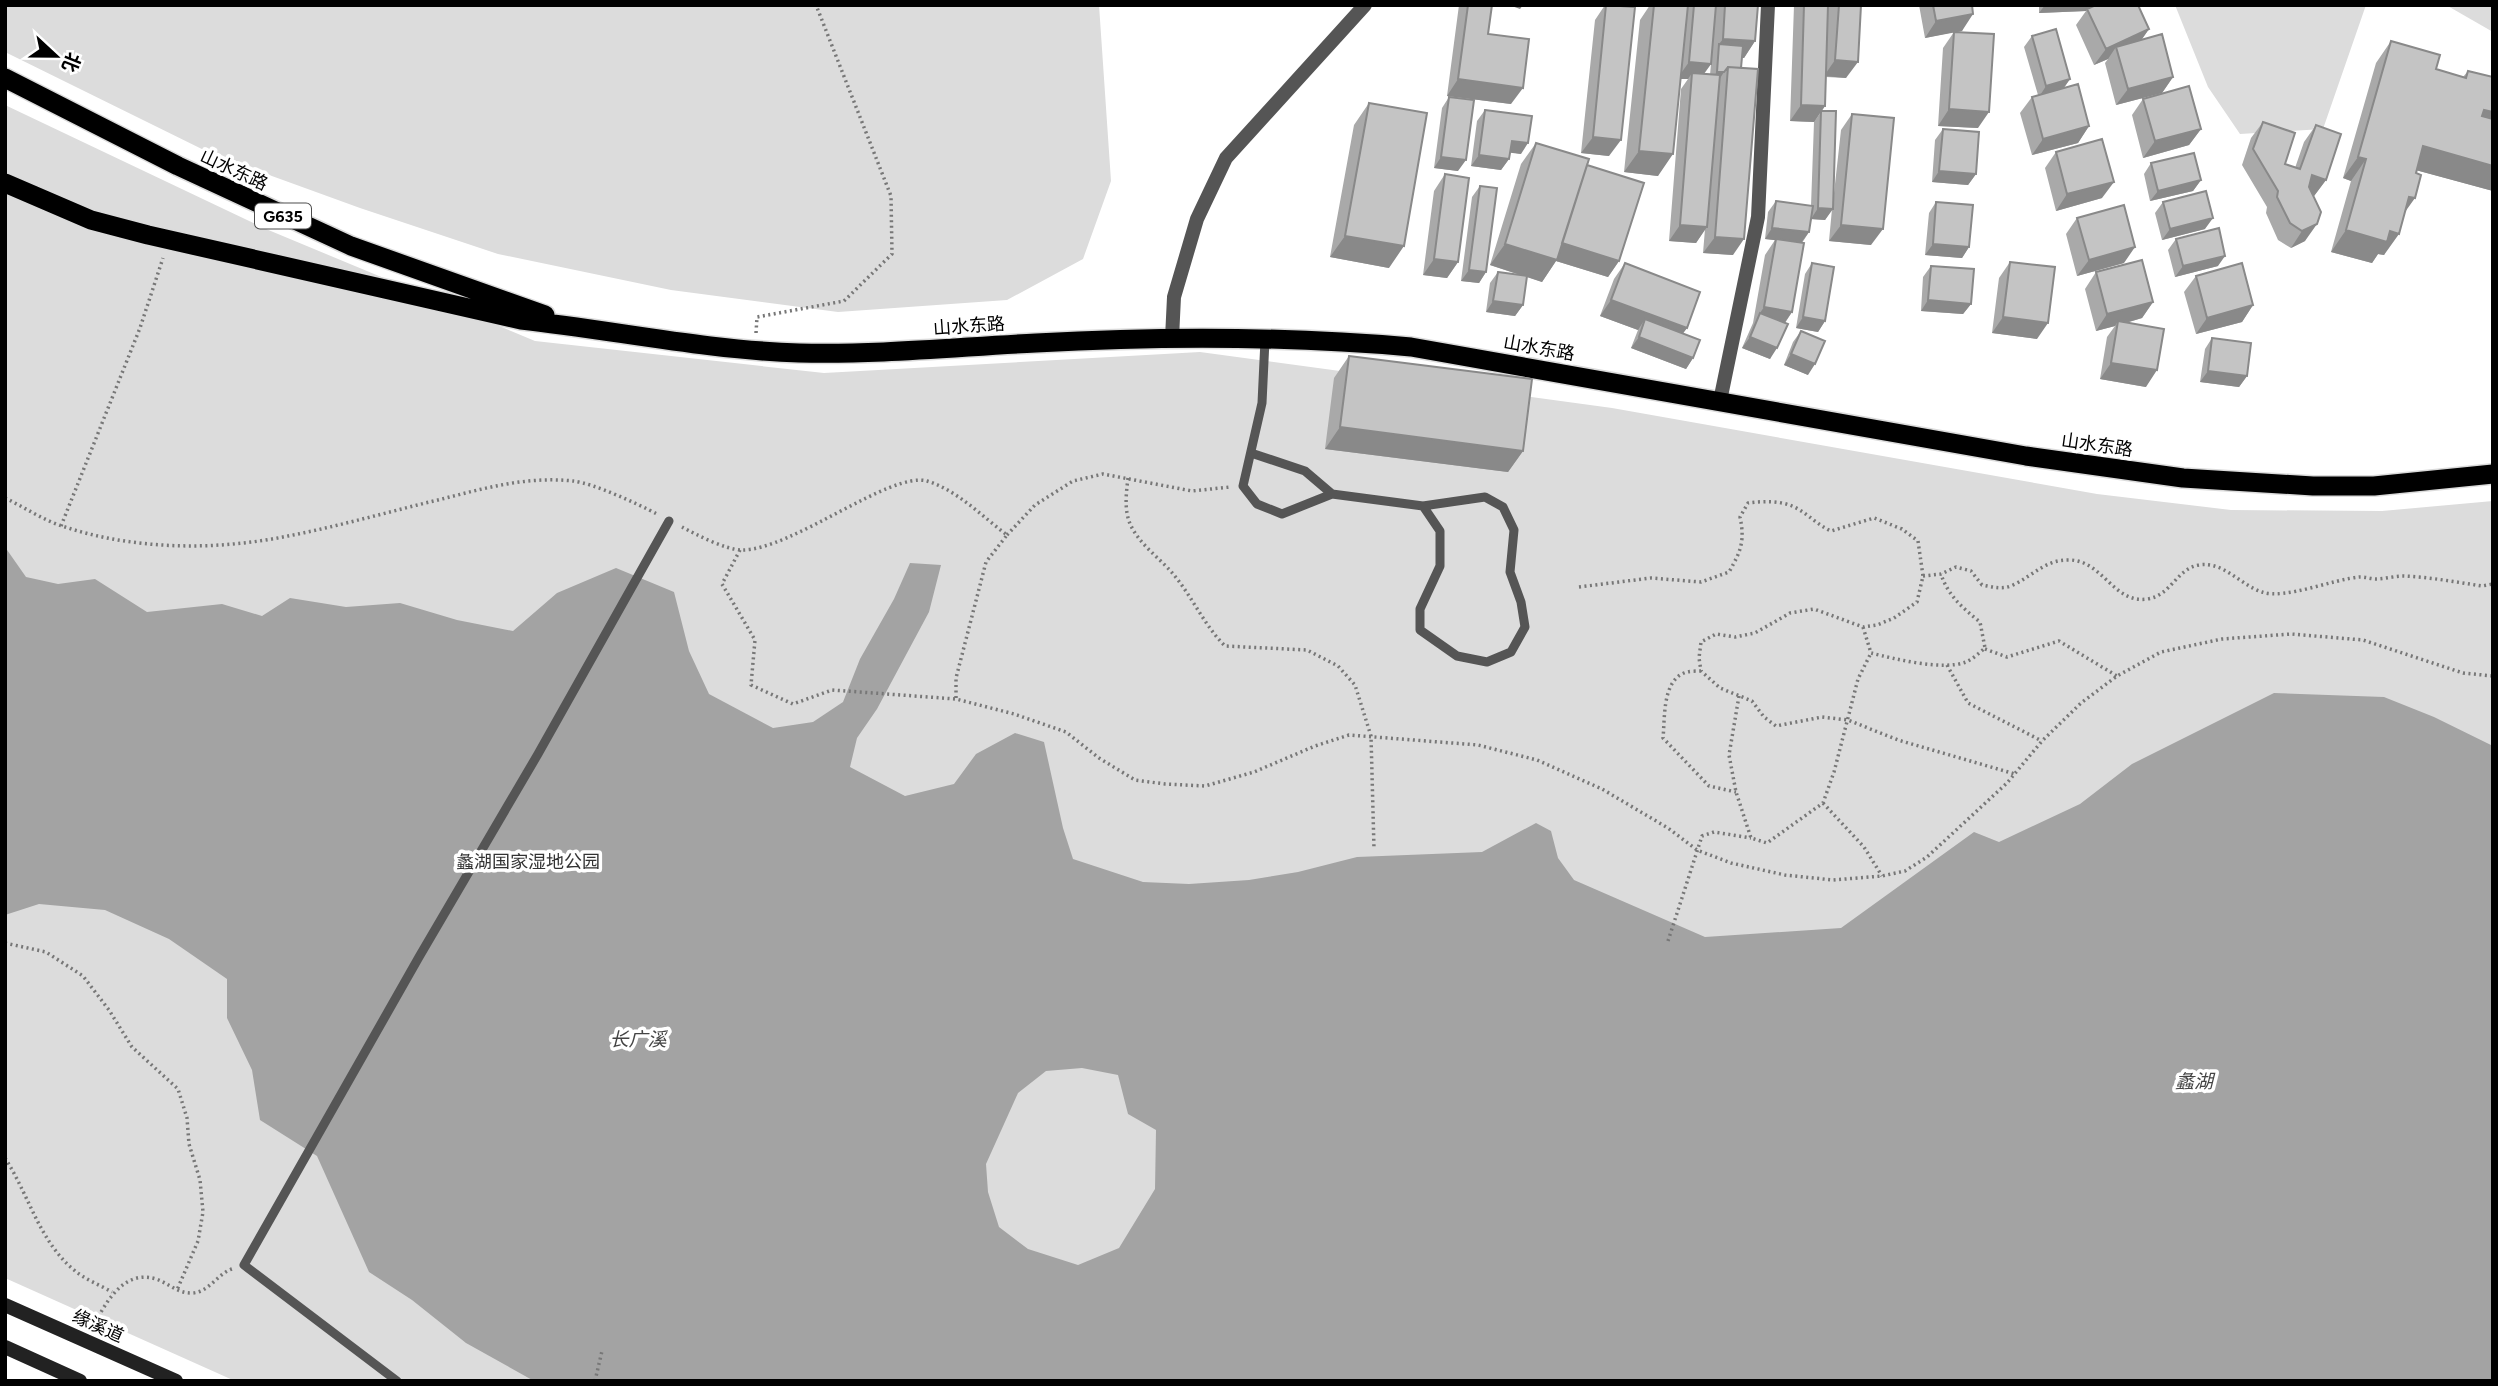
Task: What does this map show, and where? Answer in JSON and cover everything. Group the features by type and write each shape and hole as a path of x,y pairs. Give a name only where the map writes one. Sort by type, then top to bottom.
{"highway":[{"name":"山水东路","path":"5,78 178,166 351,246 572,326"},
{"name":"山水东路","path":"5,183 91,220 169,240 521,320 647,338 798,353 885,353 1036,343 1172,338 1266,338 1411,347 2026,456 2183,478 2313,486 2374,486 2493,474"}],"main road":[{"name":"缘溪道","path":"5,1305 176,1381"},
{"path":"5,1347 80,1381"}],"street":[{"path":"1172,338 1174,296 1189,245 1197,219 1226,158 1365,5"},
{"path":"1720,401 1758,217 1768,5"}],"lane":[{"path":"1266,338 1262,403 1242,486 1257,504 1282,514 1332,494 1423,506 1485,497 1503,507 1514,530 1510,572 1521,603 1525,627 1511,652 1487,662 1457,656 1420,630 1420,609 1440,566 1440,531 1423,506"},
{"path":"1251,453 1305,471 1332,494"},
{"path":"397,1381 244,1265 669,521"}],"path":[{"path":"756,350 757,317 844,302 892,254 891,196 816,5"},
{"path":"61,526 140,328 169,240"},
{"path":"956,699 956,678 986,562 1035,505 1073,481 1103,474 1192,491 1242,486"},
{"path":"1128,478 1125,506 1131,527 1174,574 1196,604 1210,631 1225,646 1307,650 1338,666 1355,685 1371,736 1374,849"},
{"path":"5,498 61,526 136,542 183,546 220,545 287,536 496,485 541,480 576,481 637,504 701,537 740,550 765,547 896,485 924,480 946,489 1007,536"},
{"path":"1579,587 1651,578 1701,582 1729,572 1741,551 1743,530 1740,517 1748,503 1768,500 1797,508 1818,526 1831,531 1874,518 1902,529 1918,541 1923,576 1917,602 1894,618 1877,625 1863,627 1814,609 1790,613 1755,633 1735,637 1716,634 1701,642 1701,671 1720,688 1752,701 1764,717 1776,726 1822,717 1848,720 1898,740 2015,774"},
{"path":"740,550 722,584 755,640 751,685 793,704 832,690 956,699 1014,714 1066,733 1135,780 1165,784 1205,786 1254,772 1349,735 1478,745 1537,760 1602,789 1668,828 1697,850 1731,863 1785,875 1833,880 1882,876 1905,871 1927,857 2015,774 2042,741 2081,703 2117,676 2161,652 2222,639 2291,634 2362,640 2463,673 2493,676"},
{"path":"1923,576 1941,574 1956,566 1970,571 1982,586 2000,589 2013,586 2050,562 2073,559 2099,571 2127,598 2148,600 2165,593 2184,572 2200,565 2223,569 2261,592 2282,595 2313,585 2362,577 2377,579 2400,576 2482,586 2493,584"},
{"path":"1941,574 1945,588 1961,607 1980,622 1985,648"},
{"path":"1668,941 1702,836 1714,832 1767,843 1823,803 1858,679 1871,653 1863,627"},
{"path":"1985,648 2007,657 2059,641 2117,676"},
{"path":"1871,653 1947,665 1967,662 1985,648"},
{"path":"1947,665 1968,703 2042,741"},
{"path":"1701,671 1684,673 1674,680 1668,694 1663,737 1709,786 1736,792"},
{"path":"1739,696 1729,755 1736,792 1751,838"},
{"path":"1823,803 1864,847 1882,876"},
{"path":"5,943 46,952 83,976 132,1047 178,1089 187,1118 189,1144 200,1180 203,1212 198,1241 177,1290"},
{"path":"5,1158 18,1178 46,1240 75,1272 112,1292"},
{"path":"84,1341 112,1292 131,1279 155,1278 177,1290 193,1293 208,1288 228,1270 244,1265"},
{"path":"595,1381 602,1351"}],"green space":[{"path":"5,5 1099,5 1111,181 1083,259 1007,300 838,312 671,290 498,254 214,155 5,52"},
{"path":"2175,5 2366,5 2323,129 2240,134 2208,87"},
{"path":"2446,5 2493,5 2493,32"},
{"name":"蠡湖国家湿地公园","path":"5,105 266,229 535,341 824,373 1200,352 1612,408 2097,494 2231,510 2382,511 2493,501 2493,1381 235,1381 5,1278"}],"water":[{"path":"5,547 26,577 58,584 95,579 147,612 222,604 262,616 290,598 346,607 400,603 457,620 513,631 557,593 616,568 674,592 689,651 709,694 773,728 813,722 843,702 860,659 894,599 910,563 941,565 929,612 877,709 857,738 850,767 905,796 954,784 976,754 1015,733 1044,742 1063,828 1073,859 1143,882 1189,884 1249,880 1298,872 1357,857 1482,852 1536,823 1551,831 1558,858 1574,880 1705,937 1841,928 1974,832 1999,842 2080,804 2132,764 2274,693 2384,697 2434,717 2493,746 2493,1381 534,1381 466,1343 412,1300 369,1272 317,1156 260,1120 252,1070 227,1018 227,979 169,939 105,910 39,904 5,915","holes":["1082,1068 1118,1075 1128,1114 1156,1130 1155,1189 1119,1248 1078,1265 1028,1249 999,1227 988,1192 986,1164 1018,1093 1046,1071"]}],"building":[{"path":"1468,5 1492,5 1488,34 1529,39 1523,88 1458,79"},
{"path":"1606,5 1635,7 1621,140 1593,137"},
{"path":"1654,5 1688,5 1673,154 1639,151"},
{"path":"1694,5 1716,5 1711,64 1689,62"},
{"path":"1725,5 1758,5 1755,41 1723,39"},
{"path":"1804,5 1828,5 1825,106 1801,105"},
{"path":"1839,5 1861,5 1858,62 1835,60"},
{"path":"1933,5 1972,5 1973,14 1936,21"},
{"path":"2096,5 2138,5 2149,29 2106,49 2087,9"},
{"path":"2056,29 2070,79 2046,86 2032,36"},
{"path":"1954,32 1994,34 1989,112 1949,109"},
{"path":"2162,34 2173,77 2128,89 2116,47"},
{"path":"2391,41 2440,55 2436,69 2466,78 2468,71 2493,77 2493,112 2484,110 2482,116 2493,119 2493,166 2423,146 2416,173 2421,175 2415,198 2409,197 2399,234 2390,231 2387,242 2346,230 2366,159 2358,157"},
{"path":"1719,44 1743,46 1741,68 1728,67 1724,72 1717,72"},
{"path":"1728,67 1758,69 1744,239 1715,237"},
{"path":"1692,73 1720,75 1707,227 1680,225"},
{"path":"2078,84 2089,126 2043,139 2032,97"},
{"path":"2189,86 2201,129 2155,141 2143,99"},
{"path":"1449,97 1474,100 1466,160 1441,157"},
{"path":"1369,103 1427,113 1404,246 1345,236"},
{"path":"1485,110 1532,116 1528,143 1512,141 1509,159 1479,155"},
{"path":"1821,111 1836,111 1833,209 1818,208"},
{"path":"1852,114 1894,118 1883,229 1841,225"},
{"path":"2263,122 2295,133 2285,164 2300,169 2316,125 2341,134 2326,180 2312,175 2309,187 2321,212 2317,224 2302,231 2290,223 2277,197 2278,191 2253,149"},
{"path":"1943,129 1979,132 1976,174 1939,171"},
{"path":"2102,139 2114,182 2067,194 2056,152"},
{"path":"1536,143 1589,159 1557,260 1505,244"},
{"path":"2194,153 2201,180 2158,191 2151,163"},
{"path":"1587,165 1644,183 1619,261 1562,243"},
{"path":"1445,174 1469,178 1458,262 1434,259"},
{"path":"1480,186 1497,188 1486,272 1469,270"},
{"path":"2206,191 2213,218 2170,229 2163,202"},
{"path":"1776,201 1813,206 1809,232 1772,228"},
{"path":"1936,202 1973,205 1969,247 1933,244"},
{"path":"2124,205 2135,247 2089,260 2077,218"},
{"path":"2219,228 2225,256 2183,266 2176,239"},
{"path":"1776,239 1804,243 1792,312 1764,307"},
{"path":"2142,260 2153,302 2107,314 2096,272"},
{"path":"2010,262 2055,267 2048,323 2003,317"},
{"path":"1625,263 1700,292 1687,328 1611,300"},
{"path":"1812,263 1834,267 1825,321 1803,317"},
{"path":"2242,263 2253,305 2207,318 2196,276"},
{"path":"1931,266 1974,269 1971,304 1928,300"},
{"path":"1498,272 1527,276 1523,305 1493,301"},
{"path":"1760,313 1788,324 1777,348 1750,337"},
{"path":"1645,319 1700,340 1693,358 1639,337"},
{"path":"2118,321 2164,329 2157,370 2111,363"},
{"path":"1801,331 1825,341 1815,364 1791,354"},
{"path":"2212,338 2251,343 2247,376 2208,371"},
{"path":"1349,356 1532,379 1523,451 1340,427"}],"water label":[{"name":"长广溪","path":"638,1039"},
{"name":"蠡湖","path":"2194,1081"}]}
